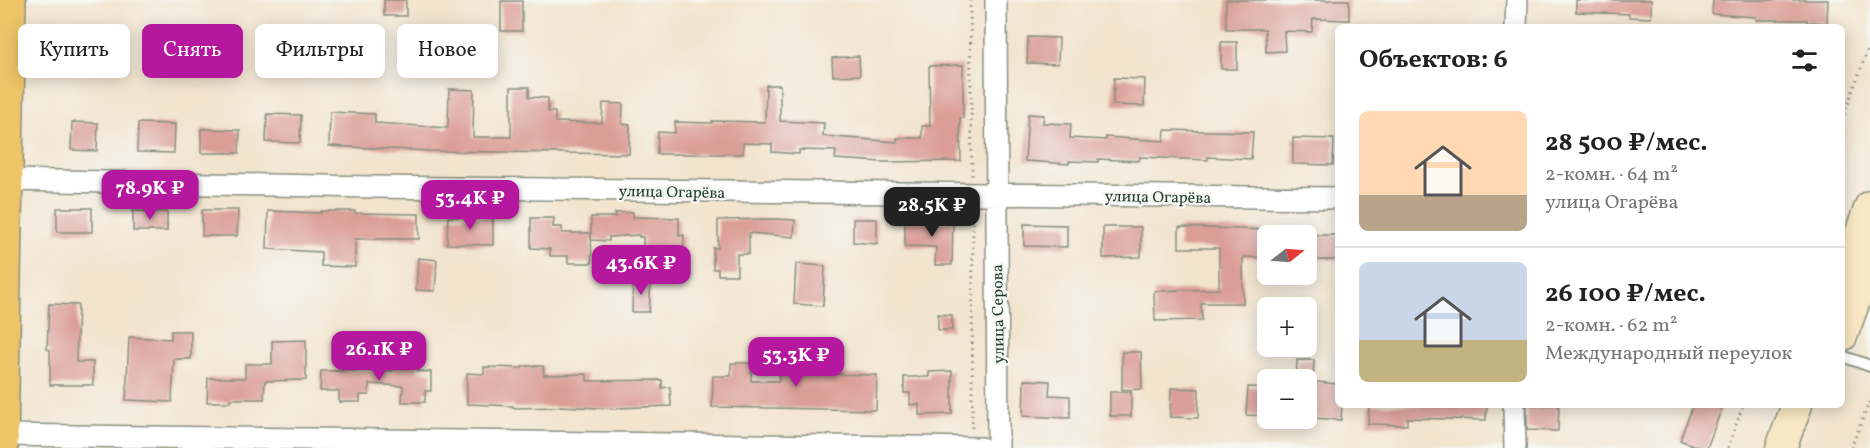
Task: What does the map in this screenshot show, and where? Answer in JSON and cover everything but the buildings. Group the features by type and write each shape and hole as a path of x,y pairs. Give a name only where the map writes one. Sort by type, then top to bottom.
{"main road":[{"path":"1,442 9,0"},
{"path":"1845,276 1870,206"},
{"path":"1845,328 1870,261"},
{"path":"1781,448 1796,408"},
{"path":"1801,448 1816,408"}],"street":[{"name":"улица Серова","path":"996,0 995,194 998,448"},
{"path":"1516,24 1517,0"},
{"name":"улица Огарёва","path":"6,180 371,187 1335,198"},
{"path":"1514,408 1515,448"},
{"path":"1,442 981,448"}],"lane":[{"path":"1845,357 1870,366"}],"path":[{"path":"970,0 973,194 972,448"},
{"path":"1845,112 1870,44"},
{"path":"1851,448 1870,401"},
{"path":"1728,448 1742,408"}]}
